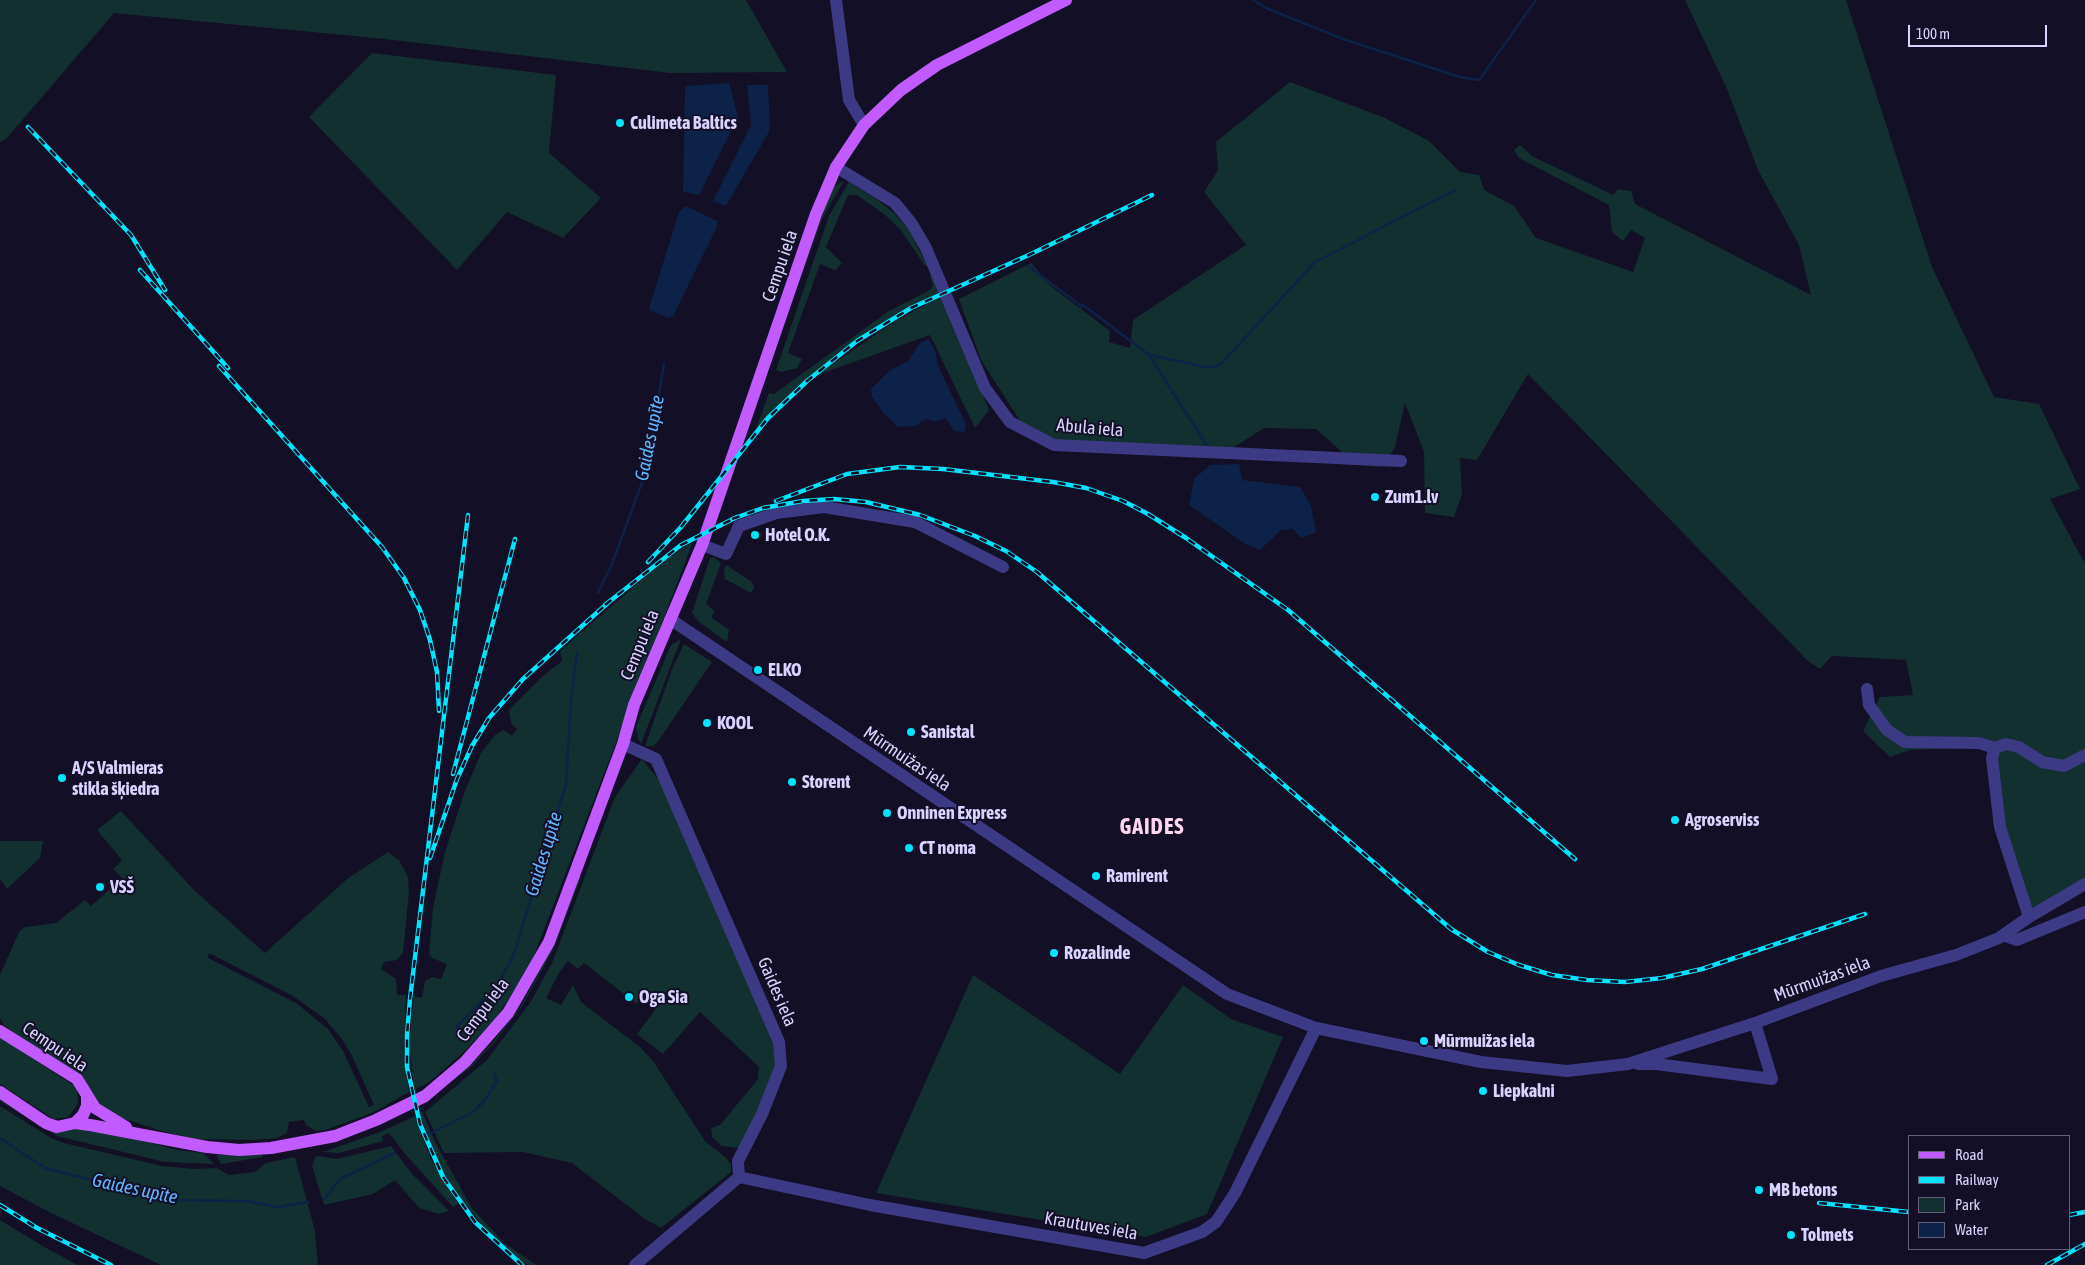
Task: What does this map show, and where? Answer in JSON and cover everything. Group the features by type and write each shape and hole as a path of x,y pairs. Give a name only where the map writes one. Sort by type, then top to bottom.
{"main road":[{"name":"Cempu iela","path":"0,1092 46,1123 57,1126 75,1123 139,1133 186,1144 239,1150 300,1144 334,1136 376,1120 425,1096 465,1062 508,1013 549,942 623,744 634,706 702,545 816,214 836,167 864,126 894,96 937,65 1066,0"},
{"name":"Cempu iela","path":"0,1031 77,1080 102,1114 139,1133"},
{"name":"Cempu iela","path":"75,1123 83,1115 87,1106 87,1096"}],"street":[{"path":"836,0 848,100 864,126"},
{"name":"Abula iela","path":"836,167 895,203 912,224 926,248 985,388 1010,422 1054,445 1401,461"},
{"path":"702,545 726,554 739,526 776,513 824,507 915,522 1003,567"},
{"name":"Mūrmuižas iela","path":"670,619 1226,994 1316,1028 1481,1062 1567,1071 1628,1064 1755,1023 1881,976 1956,954 2003,936 2029,917 2085,884"},
{"path":"1867,689 1870,705 1887,730 1904,742 1979,743 1995,748 2006,744 2019,748 2042,762 2064,766 2085,754"},
{"name":"Gaides iela","path":"623,744 656,759 779,1042 780,1066 762,1114 738,1161 740,1177"},
{"path":"1995,748 1992,758 2000,827 2029,917"},
{"name":"Mūrmuižas iela","path":"2003,936 2017,940 2085,912"},
{"path":"1628,1064 1656,1064 1772,1079 1755,1023"},
{"name":"Krautuves iela","path":"740,1177 870,1206 1144,1253 1202,1232 1216,1222 1235,1193 1316,1028"},
{"path":"635,1265 740,1177"}],"green space":[{"path":"0,0 746,0 787,72 670,73 385,39 114,13 7,138 0,142"},
{"path":"1685,0 1846,0 1932,267 1994,397 2039,404 2080,489 2050,499 2085,564 2085,879 2030,911 2002,832 1988,747 1910,750 1890,757 1863,731 1880,697 1913,695 1906,660 1832,656 1820,669 1808,661 1528,374 1477,460 1460,458 1462,494 1454,517 1425,513 1424,452 1405,403 1395,447 1382,467 1345,464 1341,451 1316,429 1264,428 1231,449 1056,442 1026,430 981,360 959,299 1031,263 1052,287 1110,331 1109,342 1130,348 1133,320 1246,245 1204,192 1218,170 1216,142 1290,82 1385,118 1429,141 1460,172 1479,175 1484,190 1514,206 1536,238 1633,272 1645,238 1631,230 1623,241 1612,232 1609,205 1519,158 1514,150 1520,145 1532,156 1613,195 1618,189 1631,191 1635,204 1811,295 1799,245 1758,170 1727,89"},
{"path":"372,53 556,75 549,153 601,198 563,238 507,212 457,270 309,117"},
{"path":"844,181 823,217 797,290 832,187"},
{"path":"849,182 894,213 908,229 927,265 925,266 901,230 885,215 857,195 848,195 826,247 842,263 835,270 820,264 788,353 802,359 797,368 782,372 776,370 829,216"},
{"path":"932,274 940,293 905,309 840,351 798,386 756,429 769,393 774,394 889,311 930,290 933,286 930,276"},
{"path":"941,296 989,410 975,428 930,335 817,375 894,322"},
{"path":"693,542 530,966 496,1018 463,1053 428,1083 414,1090 409,1044 414,996 422,998 425,981 432,977 441,979 447,964 432,958 429,954 433,908 445,852 465,791 481,753 495,735 504,730 512,736 517,729 511,723 509,710 543,676 562,661 560,651 662,562"},
{"path":"714,557 721,563 706,604 715,612 711,617 729,630 727,642 699,622 692,613 710,558"},
{"path":"726,565 752,582 754,588 751,593 725,579 724,571"},
{"path":"681,639 641,744 636,727 671,645"},
{"path":"684,644 712,662 657,743 653,746 645,746 672,669"},
{"path":"642,759 662,784 774,1040 776,1065 769,1088 742,1144 737,1148 722,1146 712,1137 711,1128 720,1125 758,1079 759,1067 700,1012 663,1054 637,1034 655,1010 641,998 637,1004 584,963 578,969 568,961 559,973 546,998 561,1005 573,985 581,1002 640,1047 653,1061 705,1141 726,1158 731,1165 731,1172 661,1228 645,1219 572,1163 523,1152 444,1153 425,1112 486,1061 530,1003 552,963 615,797"},
{"path":"121,811 194,890 265,953 347,879 388,852 399,860 408,877 409,892 403,953 397,960 384,962 381,969 396,979 397,995 406,995 404,1052 409,1092 372,1113 325,1130 316,1131 306,1125 304,1120 289,1122 287,1133 277,1138 256,1140 197,1139 165,1132 106,1113 81,1077 14,1033 4,1025 0,1018 0,975 19,932 25,927 56,923 85,900 91,906 122,878 113,869 122,860 97,830","holes":["209,953 293,996 325,1019 342,1039 352,1056 374,1105 369,1107 343,1051 328,1029 296,1003 208,958"]},
{"path":"0,841 43,841 40,858 7,889 0,879"},
{"path":"579,877 581,877 553,950 521,1008 493,1044 472,1066 418,1107 417,1105 471,1065 492,1043 520,1008 551,950"},
{"path":"973,975 1120,1074 1183,985 1231,1019 1283,1037 1207,1214 1146,1237 876,1193"},
{"path":"0,1037 73,1085 77,1090 78,1104 68,1117 55,1119 0,1084"},
{"path":"0,1097 57,1132 79,1128 98,1129 177,1150 203,1153 214,1164 165,1162 57,1136 0,1101"},
{"path":"0,1106 51,1138 64,1143 162,1166 195,1169 217,1168 229,1175 255,1172 266,1163 295,1157 315,1231 318,1265 161,1265 51,1213 0,1186"},
{"path":"422,1111 436,1144 472,1208 504,1243 536,1265 528,1265 515,1257 482,1225 464,1203 441,1169 419,1113"},
{"path":"415,1116 431,1159 458,1204 453,1207 406,1155 389,1133 382,1136 383,1141 339,1153 323,1152 380,1132"},
{"path":"391,1146 412,1174 449,1211 439,1214 419,1208 395,1180 373,1194 324,1205 312,1166 317,1156 337,1159"},
{"path":"216,1155 262,1155 263,1157 221,1164"},
{"path":"0,1220 46,1248 78,1265 0,1265"}],"water":[{"path":"729,83 738,117 699,195 683,192 685,86"},
{"path":"747,85 768,85 770,130 726,206 713,201 751,125"},
{"path":"686,206 717,221 717,227 673,316 669,318 649,308 679,212"},
{"path":"929,339 935,351 938,366 966,424 965,432 955,431 945,418 936,422 926,419 915,426 898,427 884,414 872,397 871,389 889,371 908,361 920,343"},
{"path":"1239,464 1242,480 1300,487 1311,506 1316,532 1301,538 1293,529 1281,530 1260,550 1244,543 1189,505 1194,479 1210,465"}],"waterway":[{"path":"1253,0 1266,8 1343,39 1460,77 1479,80 1536,0"},
{"path":"1207,446 1149,355 1206,367 1215,367 1222,363 1315,262 1455,190"},
{"path":"1028,266 1081,306 1081,308"},
{"path":"1083,305 1149,355"},
{"name":"Gaides upīte","path":"598,593 612,564 647,469 664,364"},
{"name":"Gaides upīte","path":"460,1034 457,1026 496,988 514,954 566,784 571,702 577,652"},
{"name":"Gaides upīte","path":"427,1135 473,1112 485,1100 497,1081 494,1074"},
{"name":"Gaides upīte","path":"0,1138 45,1168 167,1200 246,1201 278,1207 309,1202"},
{"name":"Gaides upīte","path":"324,1199 340,1179 395,1153"}],"railway":[{"path":"28,127 131,235 165,290"},
{"path":"648,562 681,527 768,418 807,381 857,341 911,308 1031,254 1152,195"},
{"path":"140,270 228,368"},
{"path":"219,366 382,547 404,578 420,610 430,640 437,672 439,711"},
{"path":"776,501 847,474 900,467 943,469 1053,482 1086,488 1123,501 1186,538 1288,610 1575,859"},
{"path":"732,519 763,508 803,501 834,499 866,502 920,515 975,536 1006,551 1037,572 1451,929 1488,952 1519,965 1552,975 1587,980 1625,982 1662,978 1702,969 1865,914"},
{"path":"468,515 410,999 407,1067 420,1124 443,1177 475,1222 522,1265"},
{"path":"605,605 681,545 737,517"},
{"path":"453,774 515,539"},
{"path":"430,858 457,779 472,746 489,718 523,679 610,601"},
{"path":"1819,1203 1908,1212"},
{"path":"0,1205 37,1228 111,1265"},
{"path":"2070,1215 2085,1212"},
{"path":"2047,1265 2085,1244"}],"place":[{"name":"Culimeta Baltics","path":"620,123"},
{"name":"Zum1.lv","path":"1375,497"},
{"name":"Hotel O.K.","path":"755,535"},
{"name":"ELKO","path":"758,670"},
{"name":"KOOL","path":"707,723"},
{"name":"Sanistal","path":"911,732"},
{"name":"A/S Valmieras stikla šķiedra","path":"62,778"},
{"name":"Storent","path":"792,782"},
{"name":"Onninen Express","path":"887,813"},
{"name":"Agroserviss","path":"1675,820"},
{"name":"CT noma","path":"909,848"},
{"name":"Ramirent","path":"1096,876"},
{"name":"VSŠ","path":"100,887"},
{"name":"Rozalinde","path":"1054,953"},
{"name":"Oga Sia","path":"629,997"},
{"name":"Mūrmuižas iela","path":"1424,1041"},
{"name":"Liepkalni","path":"1483,1091"},
{"name":"MB betons","path":"1759,1190"},
{"name":"Tolmets","path":"1791,1235"}],"district":[{"name":"GAIDES","path":"1152,827"}]}
